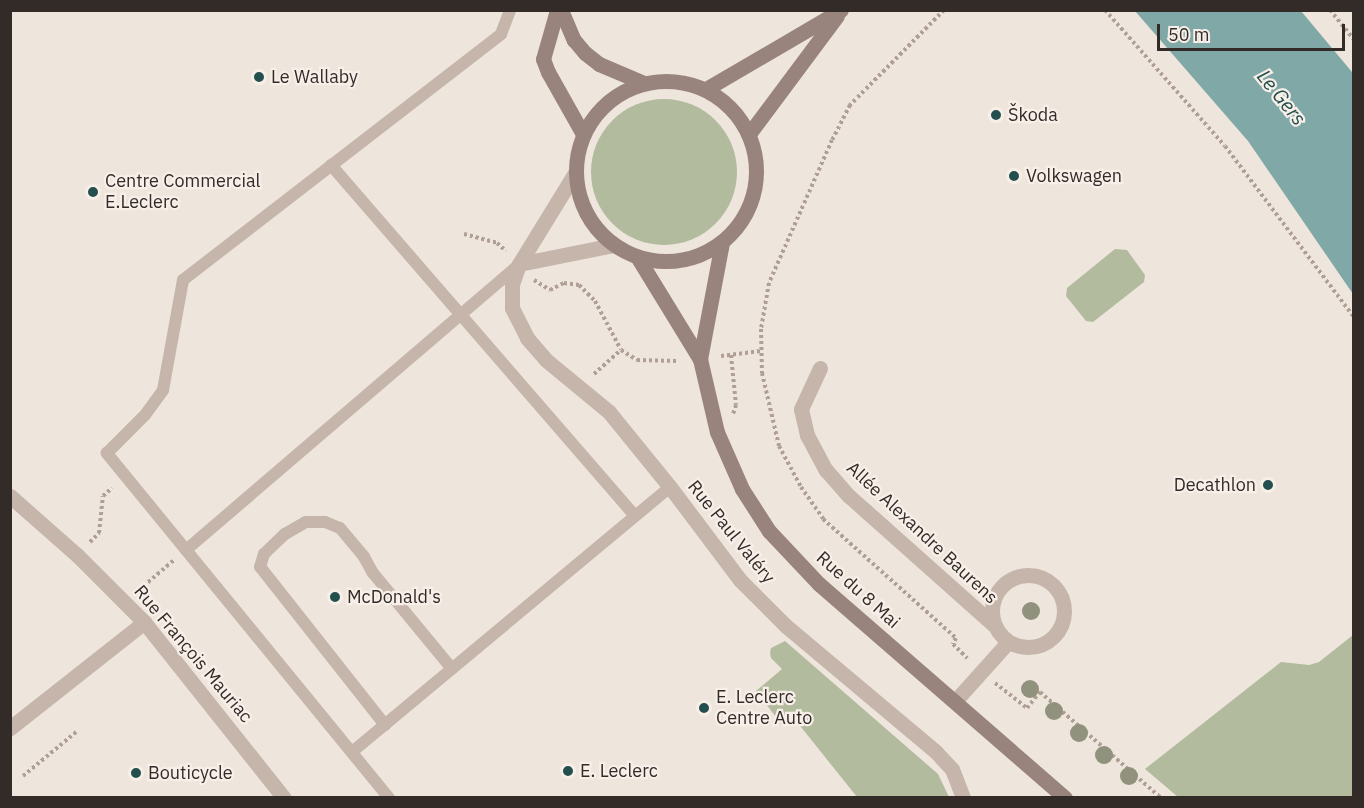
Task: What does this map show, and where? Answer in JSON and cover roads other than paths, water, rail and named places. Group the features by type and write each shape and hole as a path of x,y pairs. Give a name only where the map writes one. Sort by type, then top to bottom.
{"street":[{"path":"559,10 574,40 585,53 599,64 644,83"},
{"path":"559,10 543,59 548,72 584,134"},
{"path":"706,89 841,10"},
{"path":"749,134 841,10"},
{"path":"686,82 706,89 723,100 738,116 749,134 756,157 756,181 751,205 738,226 722,243 696,257 667,262 638,258 613,245 593,225 580,201 575,173 584,134 598,112 619,94 644,83 686,82"},
{"name":"Rue Paul Valéry","path":"575,173 519,264 512,284 512,308 526,338 546,360 609,412 670,487 740,580 786,626 936,752 952,769 963,798"},
{"name":"Rue du 8 Mai","path":"700,359 722,243"},
{"path":"519,264 613,245"},
{"name":"Rue du 8 Mai","path":"638,258 700,359 717,432 742,489 769,531 819,584 956,700 1065,798"},
{"name":"Allée Alexandre Baurens","path":"820,368 801,409 807,435 826,470 849,496 995,626"},
{"name":"Rue François Mauriac","path":"10,496 77,555 144,622 284,798"},
{"path":"1032,574 1053,584 1064,603 1065,614 1054,637 1032,648 1020,647 1008,642 995,626 992,605 996,595 1010,580 1032,574"},
{"path":"10,728 144,622"},
{"path":"956,700 1008,642"}],"lane":[{"path":"389,798 107,453 146,415 163,390 183,280 501,34 510,10"},
{"path":"331,165 635,516"},
{"path":"186,550 519,264"},
{"path":"352,752 670,487"},
{"path":"385,725 260,567 264,554 285,534 306,522 325,522 340,528 364,556 373,573 452,669"}],"water":[{"name":"Le Gers","path":"1135,11 1301,11 1352,72 1353,294 1248,141"}],"place":[{"name":"Le Wallaby","path":"259,77"},
{"name":"Škoda","path":"996,115"},
{"name":"Volkswagen","path":"1014,176"},
{"name":"Centre Commercial E.Leclerc","path":"93,192"},
{"name":"Decathlon","path":"1268,485"},
{"name":"McDonald's","path":"335,597"},
{"name":"E. Leclerc Centre Auto","path":"704,708"},
{"name":"E. Leclerc","path":"568,771"},
{"name":"Bouticycle","path":"136,773"}]}
